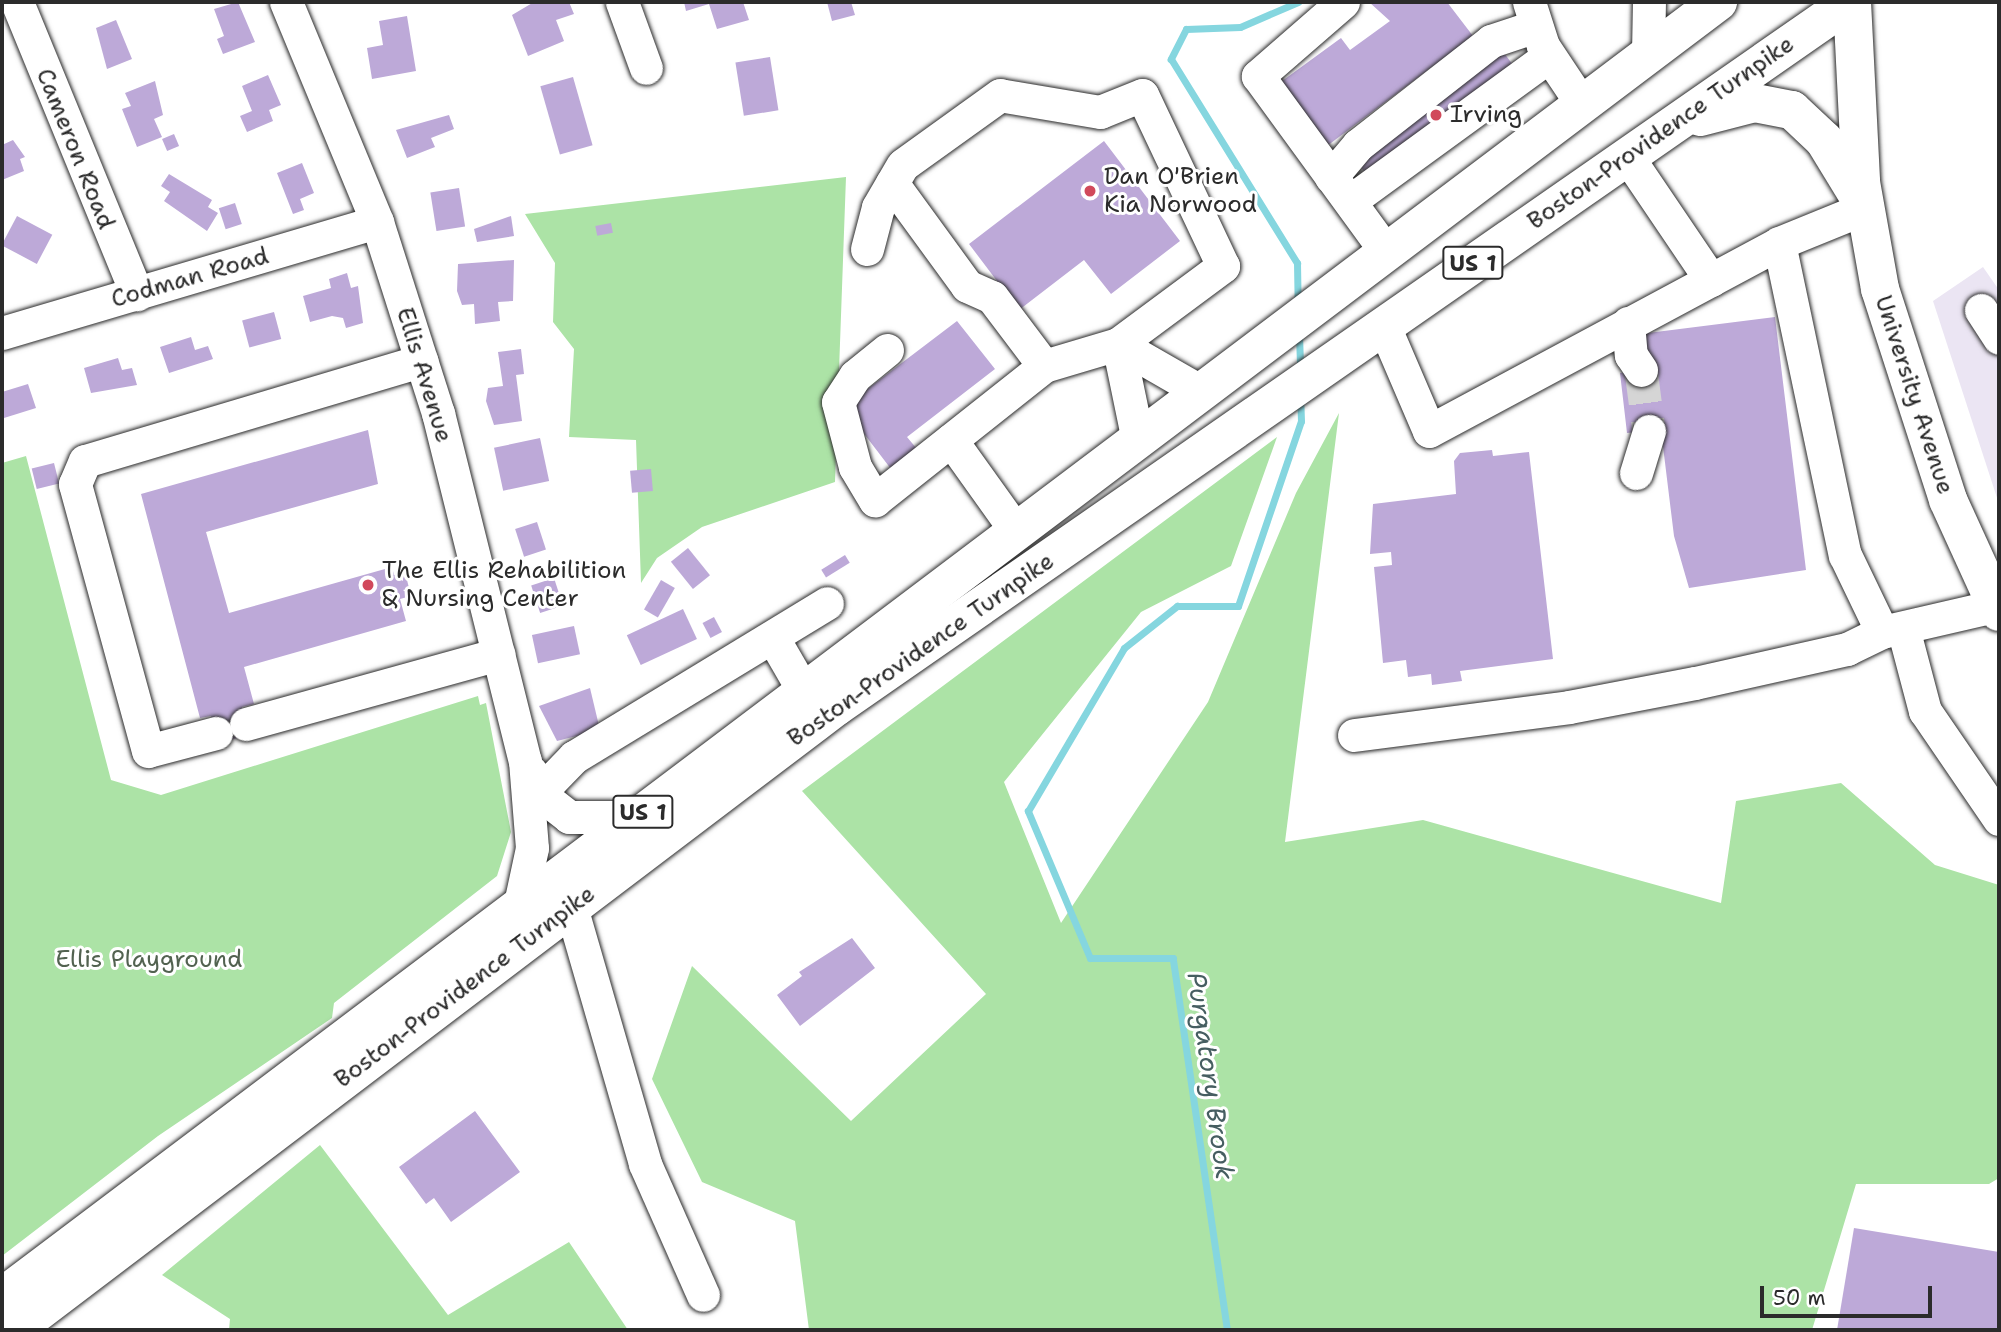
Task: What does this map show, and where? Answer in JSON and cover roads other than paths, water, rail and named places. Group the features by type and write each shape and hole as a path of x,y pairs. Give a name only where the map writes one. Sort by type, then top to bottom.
{"main road":[{"name":"Boston-Providence Turnpike","path":"2,1297 1014,528 1718,2"},
{"name":"Boston-Providence Turnpike","path":"14,1330 571,907 942,631 1851,2"},
{"name":"University Avenue","path":"1851,2 1865,208 1906,384 1998,608"},
{"path":"1669,127 1744,104 1783,106 1824,140 1865,208"}],"street":[{"name":"Cameron Road","path":"18,2 136,294"},
{"name":"Ellis Avenue","path":"286,2 377,222 421,362 498,654 525,761 532,849 520,904"},
{"path":"622,2 646,68"},
{"path":"1343,2 1258,76 1385,250"},
{"path":"1648,53 1649,2"},
{"path":"1341,189 1538,28"},
{"path":"1341,189 1358,145 1491,41 1538,28"},
{"path":"1538,28 1581,103"},
{"path":"867,249 898,174 1000,95 1100,112 1142,95 1223,266 1118,344 1044,366 875,500 855,467 838,402 855,376 887,350"},
{"path":"1627,156 1711,280"},
{"path":"898,174 986,277 992,297 1044,366"},
{"path":"1384,326 1429,431 1631,355 1711,280 1779,243 1865,208"},
{"name":"Codman Road","path":"2,332 377,222"},
{"path":"1779,243 1845,555 1892,630 1925,711 1999,819"},
{"path":"1981,310 1999,338"},
{"path":"1118,344 1198,390"},
{"path":"1118,344 1137,436"},
{"path":"421,362 85,461 75,484 148,751 498,654"},
{"path":"951,440 1014,528"},
{"path":"542,790 574,757 827,603"},
{"path":"1354,735 1569,707 1695,683 1847,649 1892,630 1998,608"},
{"path":"773,638 803,690"},
{"name":"Ellis Avenue","path":"525,761 542,790 569,817 636,817"},
{"path":"571,907 645,1164 703,1295"}],"waterway":[{"name":"Purgatory Brook","path":"1298,2 1240,27 1186,29 1171,59 1297,263 1298,302"},
{"name":"Purgatory Brook","path":"1299,335 1300,369"},
{"name":"Purgatory Brook","path":"1227,1330 1173,958 1090,958 1028,811 1124,648 1177,606 1238,606 1301,421 1300,398"}],"tunnel":[{"path":"1641,370 1649,431"}],"place":[{"name":"Irving","path":"1436,115"},
{"name":"Dan O'Brien Kia Norwood","path":"1090,191"},
{"name":"The Ellis Rehabilition & Nursing Center","path":"368,585"}],"park label":[{"name":"Ellis Playground","path":"149,960"}]}
